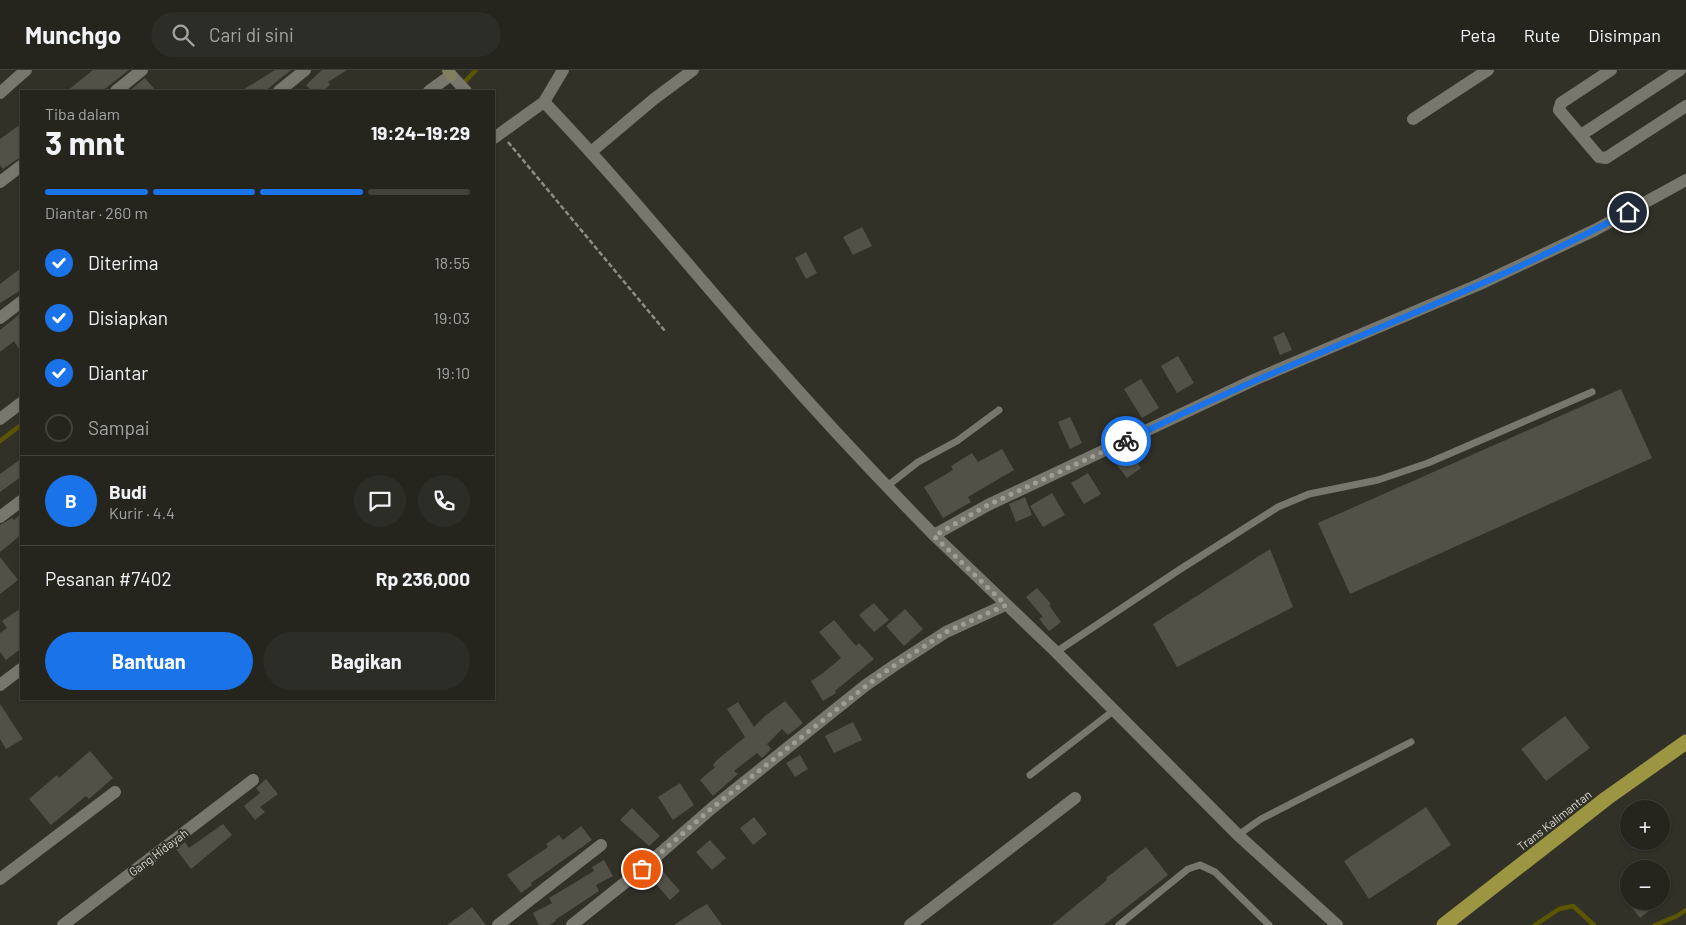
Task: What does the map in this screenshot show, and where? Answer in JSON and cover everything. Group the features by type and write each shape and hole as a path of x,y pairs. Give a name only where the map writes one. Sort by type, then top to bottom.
{"highway":[{"name":"Trans Kalimantan","path":"1444,925 1607,798 1686,742"}],"street":[{"path":"0,93 26,70"},
{"path":"117,90 142,70"},
{"path":"280,90 305,70"},
{"path":"496,132 544,102 563,70"},
{"path":"591,152 654,99 693,70"},
{"path":"1413,120 1488,70"},
{"path":"1611,70 1561,103 1560,110 1599,157 1606,158 1686,106"},
{"path":"1581,135 1680,70"},
{"path":"431,90 452,80"},
{"path":"544,102 591,152 750,337 886,487 934,536 1056,652 1238,835 1337,925"},
{"path":"0,182 20,167"},
{"path":"934,536 988,505 1256,379 1480,284 1595,230 1686,180"},
{"path":"0,318 20,303"},
{"path":"0,419 20,404"},
{"path":"0,517 20,502"},
{"path":"572,925 642,869 712,808 866,685 946,632 1006,605"},
{"path":"0,685 20,670"},
{"name":"Gang Hidayah","path":"63,925 253,780"},
{"path":"0,879 115,792"},
{"path":"910,925 1075,798"},
{"path":"498,925 601,846"}],"lane":[{"path":"1056,652 1278,507 1309,494 1378,480 1428,463 1592,392"},
{"path":"886,487 918,462 957,441 999,410"},
{"path":"1030,775 1113,710"},
{"path":"1238,835 1261,818 1411,742"},
{"path":"1120,925 1188,869 1200,865 1216,872 1269,925"}],"path":[{"path":"496,132 665,331"}],"building":[{"path":"93,70 129,70 103,90 68,90"},
{"path":"275,70 291,70 266,90 243,90"},
{"path":"322,70 347,70 328,82 330,85 324,90 311,90 306,85"},
{"path":"145,78 155,90 130,90"},
{"path":"20,125 20,158 3,169 0,165 0,139"},
{"path":"862,227 872,246 853,255 843,237"},
{"path":"806,252 817,273 806,279 795,258"},
{"path":"20,269 20,291 0,303 0,284"},
{"path":"20,314 20,350 14,341 0,352 0,330"},
{"path":"1284,332 1292,350 1280,355 1273,337"},
{"path":"1178,356 1194,383 1177,393 1161,366"},
{"path":"1141,379 1159,408 1142,418 1124,389"},
{"path":"1621,389 1652,458 1350,594 1318,523"},
{"path":"1070,417 1082,443 1070,449 1058,422"},
{"path":"1002,449 1014,470 968,497 971,502 943,518 924,487 953,470 951,466 972,453 978,462"},
{"path":"1126,449 1141,468 1127,478 1112,459"},
{"path":"20,460 20,478 0,492 0,474"},
{"path":"1088,473 1101,494 1084,504 1071,483"},
{"path":"1052,493 1065,515 1043,527 1030,506"},
{"path":"1025,497 1032,515 1016,522 1009,504"},
{"path":"20,515 20,536 0,552 0,525 12,518 14,520"},
{"path":"1270,549 1293,607 1177,667 1153,624"},
{"path":"0,557 18,580 0,594"},
{"path":"1037,588 1051,604 1049,605 1061,622 1049,631 1039,619 1043,617 1026,597"},
{"path":"874,603 889,620 874,632 859,615"},
{"path":"20,609 20,651 6,660 0,652 0,633 7,628 2,621"},
{"path":"905,609 923,629 904,646 886,626"},
{"path":"834,620 856,646 859,643 874,659 835,691 836,693 823,701 811,681 841,658 819,632"},
{"path":"785,701 803,723 788,735 782,729 767,744 771,749 762,758 757,753 734,771 738,774 713,796 700,780 715,767 713,765 717,760 745,737 727,709 738,702 754,727"},
{"path":"0,704 23,739 6,749 0,739"},
{"path":"1565,716 1590,748 1546,781 1521,749"},
{"path":"853,722 862,740 834,753 825,736"},
{"path":"90,751 113,778 89,799 86,796 51,825 29,799 57,775 59,778"},
{"path":"800,755 808,769 795,777 786,763"},
{"path":"266,779 278,794 260,807 265,812 255,820 244,806 260,793 256,788"},
{"path":"680,783 694,805 673,820 658,797"},
{"path":"1426,807 1451,845 1369,899 1344,861"},
{"path":"632,808 660,836 649,846 620,820"},
{"path":"754,817 767,834 753,845 740,828"},
{"path":"223,824 232,835 191,869 176,849 185,842 189,848"},
{"path":"581,826 592,840 531,883 532,885 521,893 507,875 548,847 546,844 559,835 563,840"},
{"path":"710,840 726,858 712,870 696,852"},
{"path":"1146,847 1168,875 1104,925 1052,925 1107,880 1106,878"},
{"path":"604,860 613,876 596,885 599,891 549,925 539,925 533,913 552,903 549,898 594,871 592,867"},
{"path":"658,866 680,891 670,900 648,875"},
{"path":"707,904 722,925 674,925 695,911"},
{"path":"472,907 486,925 447,925"},
{"path":"1634,910 1650,910 1640,918"}],"waterway":[{"path":"457,90 476,70"},
{"path":"0,441 20,426"},
{"path":"1535,925 1559,909 1573,906 1594,925"},
{"path":"1655,925 1686,910"}],"way so far":[{"path":"642,869 712,808 866,685 946,632 1006,605 934,536 988,505 1126,441"}],"route":[{"path":"1126,441 1256,379 1480,284 1595,230 1628,212"}]}
